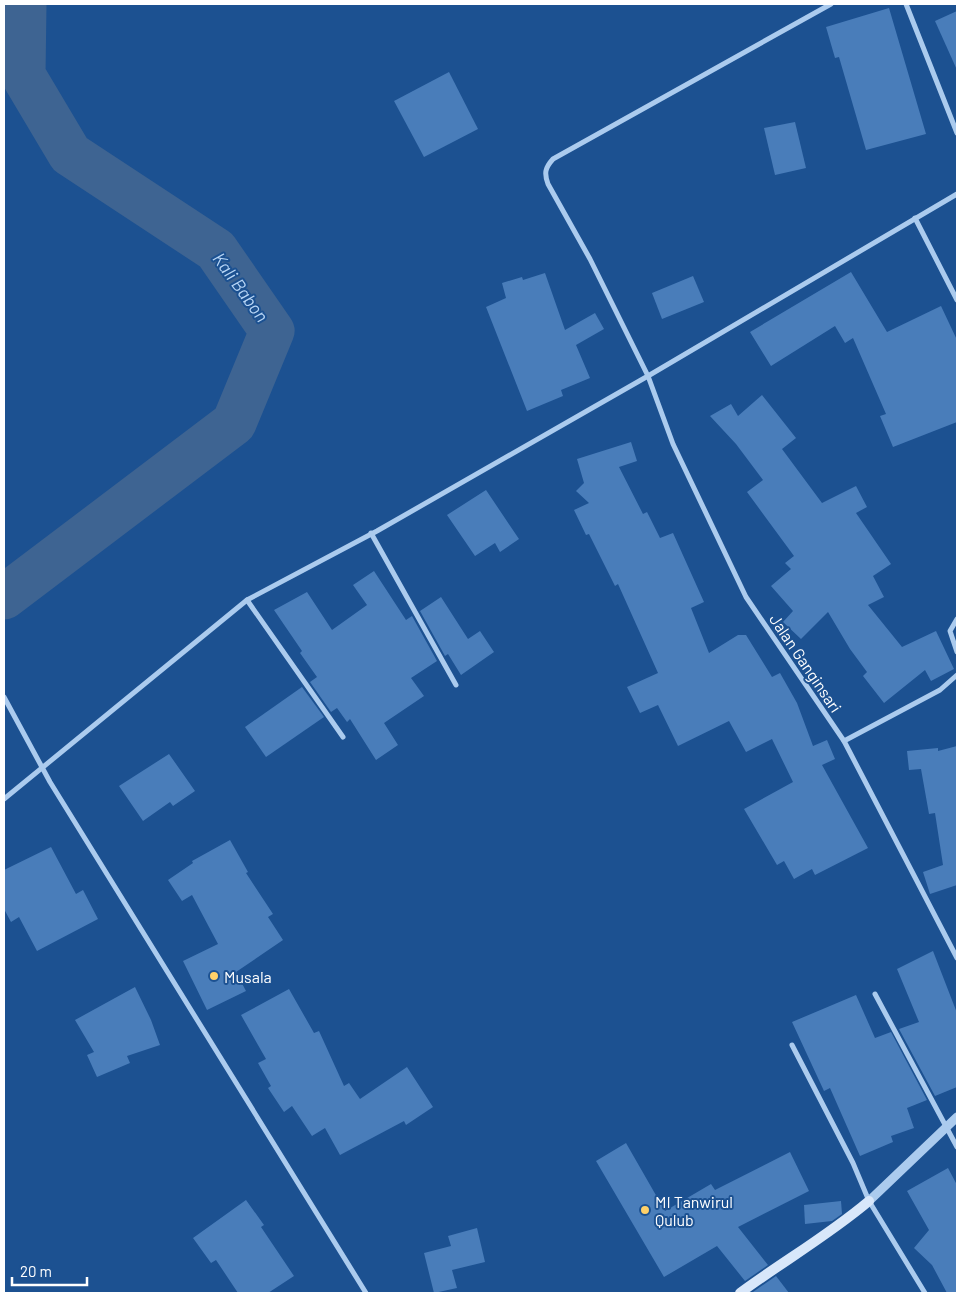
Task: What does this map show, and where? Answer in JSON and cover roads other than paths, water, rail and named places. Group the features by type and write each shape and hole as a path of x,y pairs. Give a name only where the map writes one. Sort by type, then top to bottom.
{"main road":[{"path":"740,1293 790,1256 848,1218 868,1201"}],"street":[{"name":"Jalan Ganginsari","path":"831,4 553,159 547,166 545,174 548,184 590,259 648,376 673,444 746,597 844,741 957,958"},
{"path":"906,4 957,133"},
{"path":"4,799 40,767 247,600 371,533 648,376 957,194"},
{"path":"915,218 957,300"},
{"path":"371,533 456,685"},
{"path":"247,600 343,737"},
{"path":"957,619 950,631 957,652"},
{"path":"844,741 940,690 957,676"},
{"path":"4,696 40,767 366,1293"},
{"path":"875,994 957,1147"},
{"path":"792,1045 852,1163 868,1201 925,1293"},
{"path":"868,1201 957,1117"}],"waterway":[{"name":"Kali Babon","path":"4,597 234,423 272,331 216,250 70,154 23,75 24,4"}],"place":[{"name":"Musala","path":"214,976"},
{"name":"MI Tanwirul Qulub","path":"645,1210"}]}
